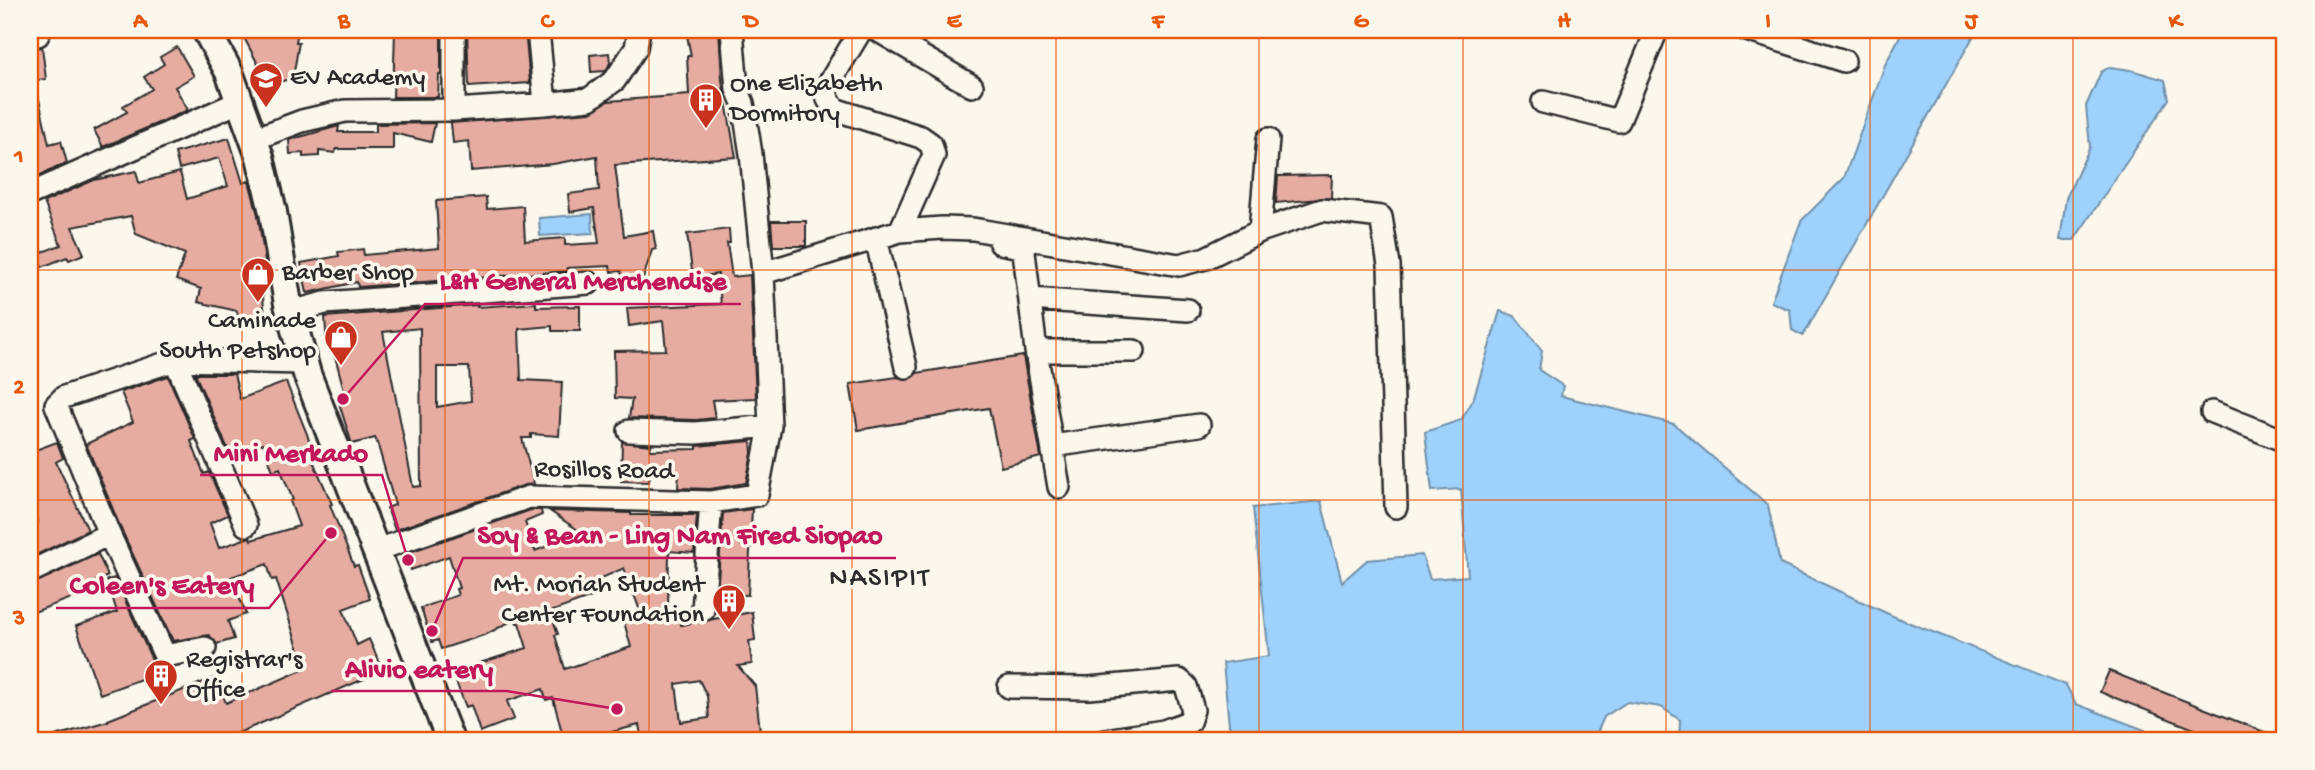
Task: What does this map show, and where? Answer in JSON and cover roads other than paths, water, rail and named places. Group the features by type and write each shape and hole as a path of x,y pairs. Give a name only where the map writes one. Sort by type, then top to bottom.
{"main road":[{"path":"206,30 229,72 254,139 273,212 290,312 304,363 374,551 450,740"}],"street":[{"path":"454,30 454,110"},
{"path":"538,30 545,104"},
{"path":"254,139 302,121 345,111 454,110 589,99 615,80 636,48 639,30"},
{"path":"629,431 655,425 696,432 770,426 763,273 751,154 743,103 737,89 732,30"},
{"path":"861,30 828,85 828,99 837,110 922,137 931,144 934,155 900,231"},
{"path":"877,30 972,86"},
{"path":"1543,102 1619,121 1657,30"},
{"path":"1747,30 1844,61"},
{"path":"30,194 241,101"},
{"path":"1260,231 1268,139"},
{"path":"763,273 900,231 957,228 1179,265 1206,258 1260,231 1322,210 1381,217 1389,265 1396,507"},
{"path":"957,228 970,237 1022,249 1059,487"},
{"path":"876,238 906,367"},
{"path":"290,312 325,303 589,283"},
{"path":"1030,299 1188,310"},
{"path":"1036,351 1134,351"},
{"path":"205,648 164,656 109,534 56,405 64,397 175,360 304,363"},
{"path":"175,360 246,525"},
{"path":"2212,412 2285,441"},
{"path":"1052,446 1199,425"},
{"name":"Rosillos Road","path":"374,551 529,497 711,502 757,495 770,426"},
{"path":"704,610 711,502"},
{"path":"30,572 109,534"},
{"path":"1009,687 1089,688 1179,680 1186,685 1193,710 1189,722 1164,731 1105,740"}],"water":[{"path":"1903,30 1977,30 1803,336 1792,330 1790,310 1771,302 1801,221 1844,178 1885,65"},
{"path":"2110,67 2165,80 2169,99 2074,240 2060,240 2066,198 2090,147 2086,106 2101,72"},
{"path":"592,214 593,233 540,236 539,218"},
{"path":"1500,311 1515,316 1542,351 1539,370 1563,386 1561,396 1674,424 1768,505 1780,564 1895,617 2066,685 2076,704 2171,740 1679,740 1680,720 1661,707 1627,702 1604,717 1594,740 1234,740 1229,725 1223,663 1269,656 1253,508 1321,501 1342,582 1367,560 1422,555 1430,579 1468,576 1461,489 1432,491 1425,432 1461,420 1473,400"}],"place":[{"name":"EV Academy","path":"266,109"},
{"name":"One Elizabeth Dormitory","path":"706,130"},
{"name":"Barber Shop","path":"258,304"},
{"name":"Caminade South Petshop","path":"341,367"},
{"name":"L&H General Merchendise","path":"343,399"},
{"name":"Coleen's Eatery","path":"331,533"},
{"name":"Mini Merkado","path":"408,560"},
{"name":"Soy & Bean - Ling Nam Fired Siopao","path":"432,631"},
{"name":"Mt. Moriah Student Center Foundation","path":"729,631"},
{"name":"Registrar's Office","path":"161,706"},
{"name":"Alivio eatery","path":"617,709"}],"district":[{"name":"NASIPIT","path":"880,579"}]}
